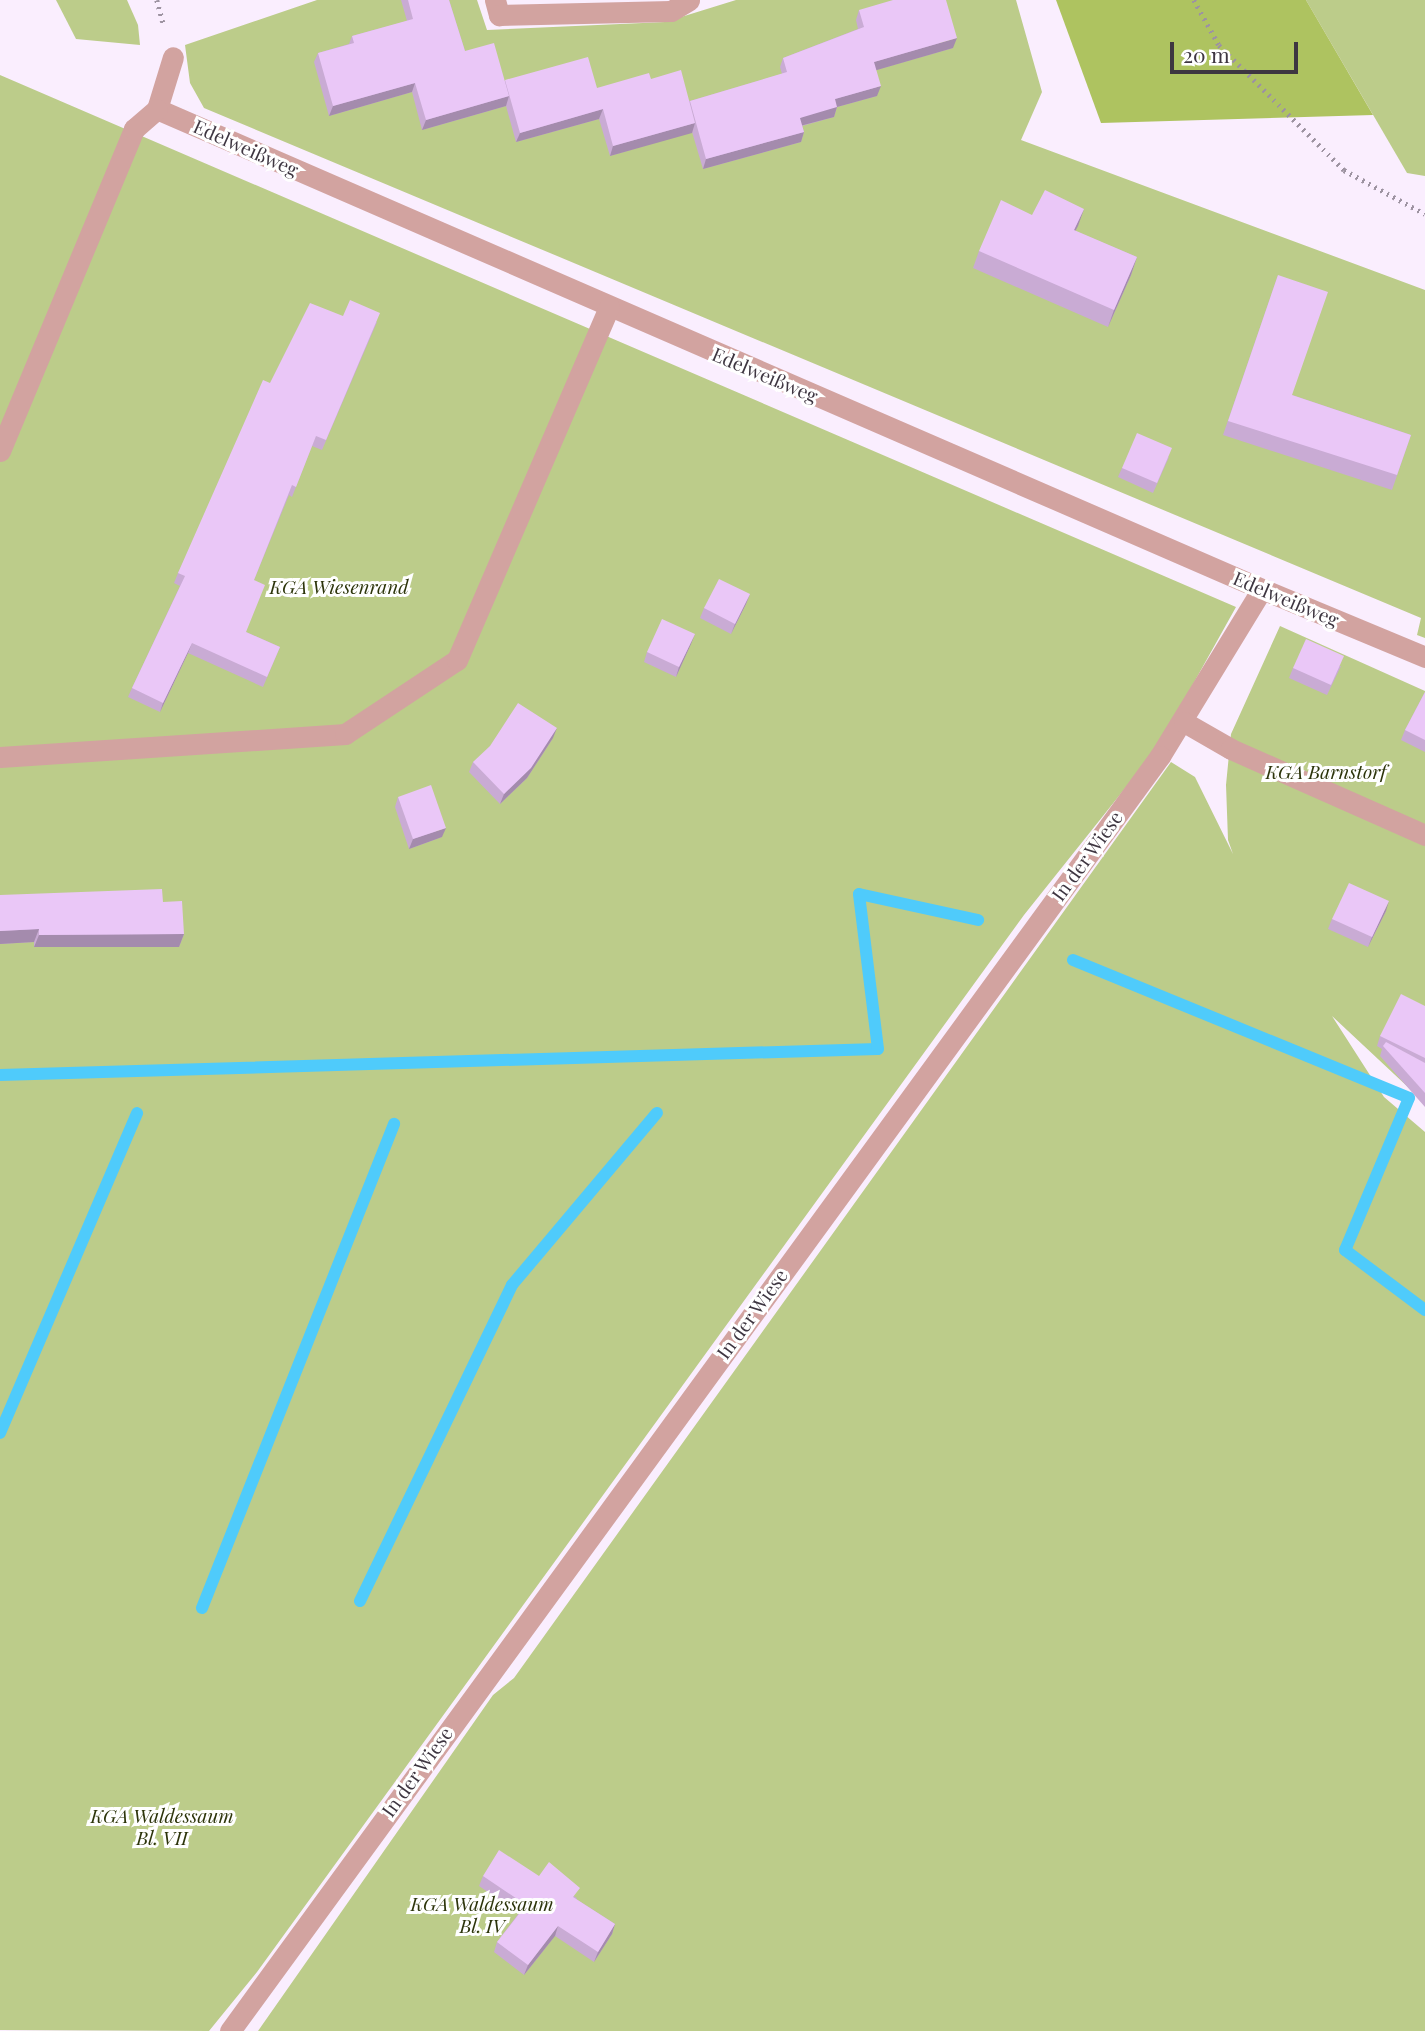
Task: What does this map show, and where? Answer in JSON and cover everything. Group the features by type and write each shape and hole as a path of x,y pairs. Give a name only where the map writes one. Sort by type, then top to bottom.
{"street":[{"path":"495,0 499,15 670,11 689,0"},
{"path":"0,452 134,129 158,109 173,57"},
{"name":"Edelweißweg","path":"158,109 609,307 1425,657"},
{"path":"0,757 345,734 457,660 609,307"},
{"name":"In der Wiese","path":"230,2031 1184,722 1262,589"},
{"path":"1184,722 1231,749 1425,835"}],"path":[{"path":"1194,0 1219,45 1343,170 1425,214"}],"green space":[{"path":"56,0 127,0 138,25 140,45 76,39"},
{"path":"317,0 477,0 487,30 665,22 736,0 1016,0 1042,92 1021,140 1425,290 1425,638 1417,635 1421,618 204,108 190,83 185,45"},
{"path":"1056,0 1306,0 1373,115 1101,123"},
{"path":"1306,0 1425,0 1425,176 1407,173"},
{"path":"0,75 1236,607 1158,747 1024,915 257,1972 209,2031 0,2030"},
{"path":"1280,626 1425,691 1425,1103 1332,1016 1384,1097 1425,1132 1425,2031 258,2031 493,1695 514,1678 1171,762 1195,777 1233,854 1228,840 1226,785 1231,734"}],"building":[{"path":"408,0 449,0 465,51 494,43 509,96 426,120 415,83 333,106 318,53 354,43 352,36 413,19"},
{"path":"893,0 946,0 957,38 874,62 881,86 835,99 837,107 800,118 804,132 706,159 690,101 787,72 783,58 864,27 859,10"},
{"path":"588,57 597,88 649,73 651,79 681,70 695,123 613,146 603,109 520,133 505,80"},
{"path":"1045,190 1084,209 1074,230 1137,257 1114,310 979,251 1001,200 1032,215"},
{"path":"1278,275 1328,292 1292,395 1411,435 1397,475 1228,421"},
{"path":"350,300 380,313 326,440 316,436 296,487 292,485 254,580 265,585 246,632 280,647 267,677 192,643 163,703 132,688 185,576 178,573 263,380 270,383 310,303 343,316"},
{"path":"1137,433 1172,448 1157,483 1122,468"},
{"path":"719,579 750,594 735,624 704,608"},
{"path":"662,619 695,634 679,667 647,652"},
{"path":"1306,639 1344,656 1331,685 1293,668"},
{"path":"1425,692 1425,740 1405,730"},
{"path":"518,703 557,728 531,768 504,794 473,762 490,746"},
{"path":"431,785 446,828 413,839 398,797"},
{"path":"1349,883 1389,901 1372,937 1332,919"},
{"path":"162,889 163,902 182,901 184,934 39,935 39,929 0,931 0,895"},
{"path":"1401,994 1425,1006 1425,1058 1380,1036"},
{"path":"1386,1042 1425,1063 1425,1093 1383,1046"},
{"path":"499,1850 539,1876 549,1862 580,1888 573,1897 615,1924 598,1952 558,1926 528,1965 497,1942 526,1905 483,1876"}],"waterway":[{"path":"0,1075 878,1049 859,894 978,920"},
{"path":"1073,960 1409,1098 1345,1250 1425,1310"},
{"path":"0,1433 137,1113"},
{"path":"360,1601 512,1285 657,1113"},
{"path":"202,1608 394,1124"}],"park label":[{"name":"KGA Wiesenrand","path":"339,587"},
{"name":"KGA Barnstorf","path":"1326,772"},
{"name":"KGA Waldessaum Bl. VII","path":"162,1827"},
{"name":"KGA Waldessaum Bl. IV","path":"482,1915"}]}
